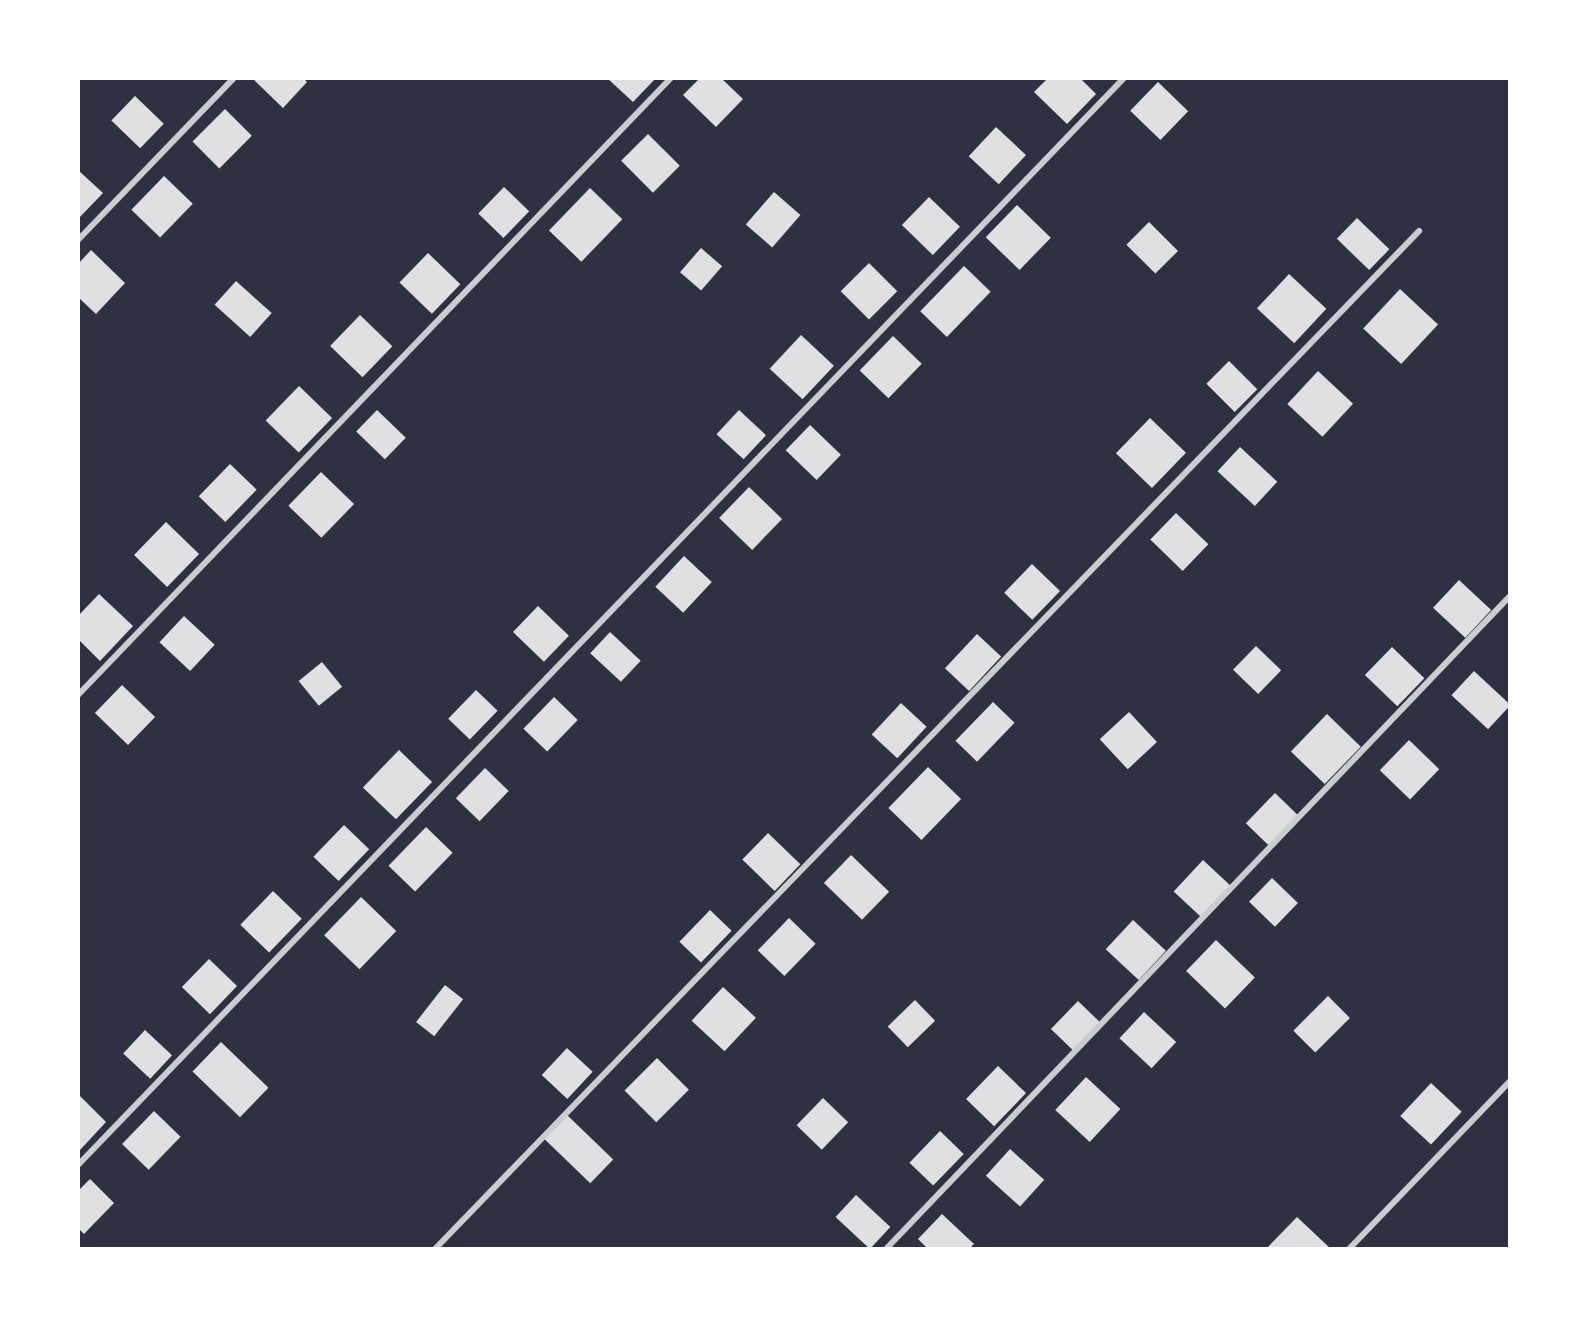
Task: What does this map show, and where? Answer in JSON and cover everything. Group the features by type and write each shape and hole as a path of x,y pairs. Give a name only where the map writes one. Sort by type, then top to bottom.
{"lane":[{"path":"78,240 234,78"},
{"path":"78,695 671,78"},
{"path":"78,1165 1124,78"},
{"path":"435,1249 1419,231"},
{"path":"886,1249 1510,596"},
{"path":"1349,1249 1510,1081"}],"building":[{"path":"252,78 303,78 307,82 283,108"},
{"path":"607,78 656,78 633,102"},
{"path":"700,78 721,78 743,99 716,127 683,95"},
{"path":"1048,78 1080,78 1096,94 1067,124 1034,92"},
{"path":"1158,82 1188,111 1160,140 1130,111"},
{"path":"135,96 164,124 140,148 111,120"},
{"path":"225,109 252,136 219,168 192,142"},
{"path":"996,127 1026,155 999,184 969,156"},
{"path":"648,134 680,166 653,193 621,161"},
{"path":"78,170 103,193 78,219"},
{"path":"164,176 193,204 160,238 131,210"},
{"path":"504,187 529,211 503,238 478,214"},
{"path":"590,188 622,219 581,262 549,230"},
{"path":"774,192 800,215 772,247 746,224"},
{"path":"929,197 960,227 933,255 902,225"},
{"path":"1017,205 1051,238 1020,270 986,237"},
{"path":"1357,218 1389,249 1369,270 1337,239"},
{"path":"1149,222 1178,251 1155,274 1126,245"},
{"path":"701,248 722,266 701,291 680,272"},
{"path":"91,250 125,283 96,314 78,297 78,264"},
{"path":"428,253 460,284 432,314 400,282"},
{"path":"869,263 897,291 869,320 841,291"},
{"path":"964,266 991,292 947,337 920,311"},
{"path":"1289,274 1326,309 1294,343 1257,308"},
{"path":"236,281 272,313 250,337 215,305"},
{"path":"1400,289 1438,324 1401,364 1363,328"},
{"path":"360,315 392,346 362,377 330,346"},
{"path":"801,335 834,366 803,399 770,369"},
{"path":"893,336 922,364 888,398 860,371"},
{"path":"1229,361 1257,389 1235,412 1206,384"},
{"path":"1318,371 1353,404 1322,437 1287,404"},
{"path":"299,386 332,418 299,452 266,421"},
{"path":"377,410 406,438 385,459 356,432"},
{"path":"739,410 766,435 744,459 716,434"},
{"path":"1150,418 1186,453 1152,488 1116,453"},
{"path":"810,425 841,455 817,480 786,450"},
{"path":"1240,447 1277,482 1255,506 1217,471"},
{"path":"230,464 257,490 225,522 199,496"},
{"path":"321,472 354,504 321,538 288,506"},
{"path":"749,487 782,519 752,550 719,518"},
{"path":"1176,513 1208,544 1183,571 1150,540"},
{"path":"166,522 199,554 167,587 134,555"},
{"path":"684,556 712,582 683,613 655,587"},
{"path":"1032,564 1060,591 1032,620 1004,593"},
{"path":"1459,580 1491,610 1465,638 1433,608"},
{"path":"99,594 133,626 100,661 78,639 78,616"},
{"path":"538,606 569,636 544,662 513,632"},
{"path":"184,616 215,645 190,671 159,642"},
{"path":"610,632 641,661 621,682 590,653"},
{"path":"977,634 1001,657 969,691 945,668"},
{"path":"1256,646 1281,670 1258,694 1233,670"},
{"path":"1392,647 1424,678 1397,706 1365,675"},
{"path":"322,662 342,687 319,706 299,681"},
{"path":"1474,671 1510,705 1488,729 1451,695"},
{"path":"122,685 155,717 128,745 95,713"},
{"path":"476,690 498,711 470,740 448,719"},
{"path":"554,697 578,720 547,752 523,729"},
{"path":"993,702 1015,723 977,762 955,741"},
{"path":"901,703 927,727 897,758 872,734"},
{"path":"1129,712 1157,742 1128,769 1100,739"},
{"path":"1327,714 1361,747 1325,784 1291,751"},
{"path":"1409,740 1439,769 1410,799 1380,770"},
{"path":"399,750 432,782 396,819 363,787"},
{"path":"928,767 961,799 921,840 888,808"},
{"path":"485,768 509,791 480,821 456,798"},
{"path":"1275,793 1299,816 1270,846 1246,823"},
{"path":"344,825 369,849 339,881 313,857"},
{"path":"426,827 453,853 415,892 388,866"},
{"path":"768,833 800,864 775,891 742,860"},
{"path":"851,855 889,892 862,920 824,883"},
{"path":"1203,860 1232,887 1203,919 1174,891"},
{"path":"1272,878 1298,903 1275,927 1249,902"},
{"path":"273,891 302,919 269,953 240,925"},
{"path":"361,897 396,931 359,969 324,935"},
{"path":"710,910 732,931 701,962 679,942"},
{"path":"789,918 816,944 784,976 758,950"},
{"path":"1133,920 1166,951 1139,980 1106,949"},
{"path":"1216,940 1255,978 1225,1008 1186,971"},
{"path":"209,959 237,986 210,1014 182,987"},
{"path":"445,985 463,999 434,1036 416,1022"},
{"path":"723,987 756,1018 725,1051 692,1021"},
{"path":"1328,996 1350,1018 1315,1053 1293,1031"},
{"path":"915,1000 935,1021 908,1047 888,1026"},
{"path":"1078,1001 1103,1025 1076,1053 1051,1029"},
{"path":"1144,1012 1176,1042 1152,1068 1119,1038"},
{"path":"145,1030 172,1055 150,1079 123,1053"},
{"path":"221,1042 268,1088 240,1117 193,1071"},
{"path":"567,1048 593,1072 567,1099 542,1075"},
{"path":"657,1058 689,1090 656,1122 624,1091"},
{"path":"998,1066 1026,1093 994,1126 966,1099"},
{"path":"1086,1077 1120,1109 1090,1142 1055,1110"},
{"path":"1431,1083 1462,1112 1431,1145 1400,1116"},
{"path":"78,1094 106,1122 80,1150 78,1148"},
{"path":"823,1098 848,1122 822,1150 797,1125"},
{"path":"154,1111 181,1137 149,1170 122,1144"},
{"path":"565,1113 613,1160 590,1183 542,1137"},
{"path":"940,1131 964,1154 933,1186 909,1163"},
{"path":"1010,1149 1044,1180 1020,1207 986,1176"},
{"path":"90,1179 114,1203 84,1234 78,1228 78,1191"},
{"path":"856,1195 890,1227 870,1249 836,1217"},
{"path":"942,1214 974,1244 969,1249 928,1249 918,1239"},
{"path":"1297,1217 1331,1249 1266,1249"}]}
